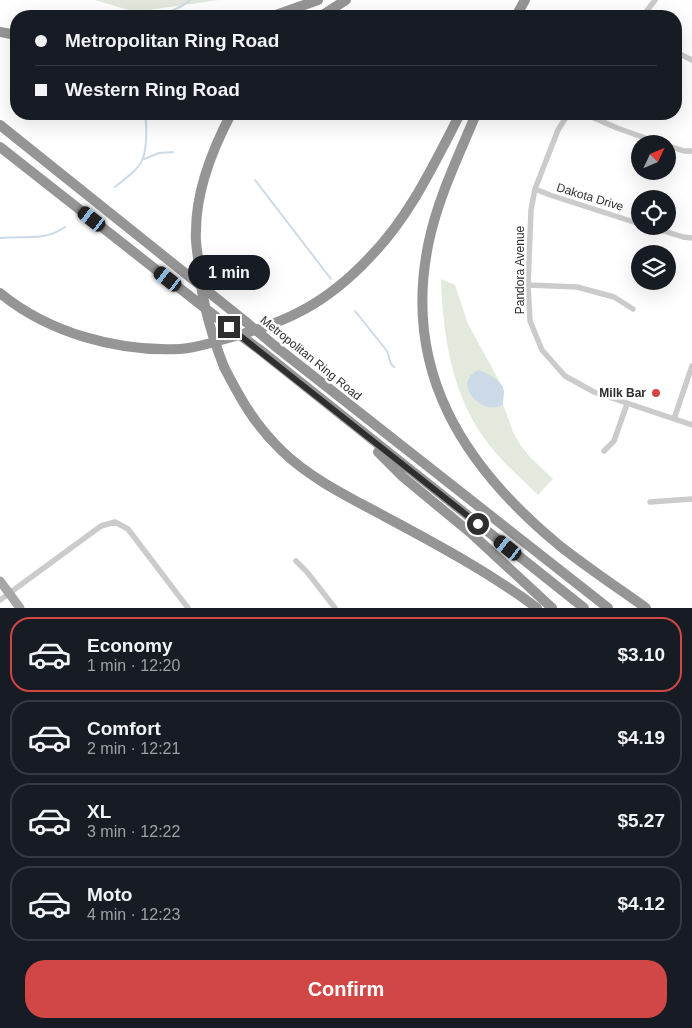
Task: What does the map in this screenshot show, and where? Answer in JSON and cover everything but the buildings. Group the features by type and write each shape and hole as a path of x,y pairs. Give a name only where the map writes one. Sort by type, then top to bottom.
{"highway":[{"path":"290,10 318,0"},
{"path":"330,10 346,0"},
{"path":"228,120 209,162 199,203 196,231 199,276 206,316 224,367 244,406 282,452 297,464 336,490 499,580 536,608"},
{"path":"0,294 33,316 82,336 128,346 160,349 196,347 249,333 288,319 315,304 348,278 394,230 414,202 457,120"},
{"path":"474,120 434,222 426,261 423,300 424,326 431,368 439,392 460,437 473,457 505,495 561,546 646,608"},
{"name":"Metropolitan Ring Road","path":"0,125 275,346 608,608"},
{"name":"Metropolitan Ring Road","path":"0,147 260,350 584,608"},
{"path":"349,422 403,477 472,534 552,608"}],"main road":[{"path":"0,581 20,608"}],"street":[{"name":"Pandora Avenue","path":"564,120 558,130 535,189 530,210 528,285 530,321 542,350 565,376 594,392 692,425"},
{"path":"599,120 637,135"},
{"path":"676,148 692,151"},
{"name":"Dakota Drive","path":"535,189 550,196 631,221"},
{"path":"676,235 692,238"},
{"path":"528,285 577,287 614,297 634,309"},
{"path":"674,419 692,366"},
{"path":"604,451 614,441 627,404"},
{"path":"650,502 692,499"},
{"path":"0,600 102,526 115,522 128,529 188,608"},
{"path":"296,561 308,572 335,608"}],"shaded area":[{"path":"95,0 219,0 149,10 128,10"},
{"path":"441,279 455,285 468,324 503,388 503,404 513,432 530,457 553,479 538,495 495,453 477,427 458,388 447,345"}],"water":[{"path":"478,370 501,384 504,391 503,404 489,407 482,405 471,395 467,383 470,376"}],"waterway":[{"path":"173,10 190,0"},
{"path":"115,187 135,170 143,158 146,120"},
{"path":"144,159 159,153 173,152"},
{"path":"255,180 331,279"},
{"path":"0,238 49,235 65,227"},
{"path":"355,311 387,351 391,364 394,367"}],"place":[{"name":"Milk Bar","path":"656,393"}],"route":[{"path":"229,327 478,524"}]}
